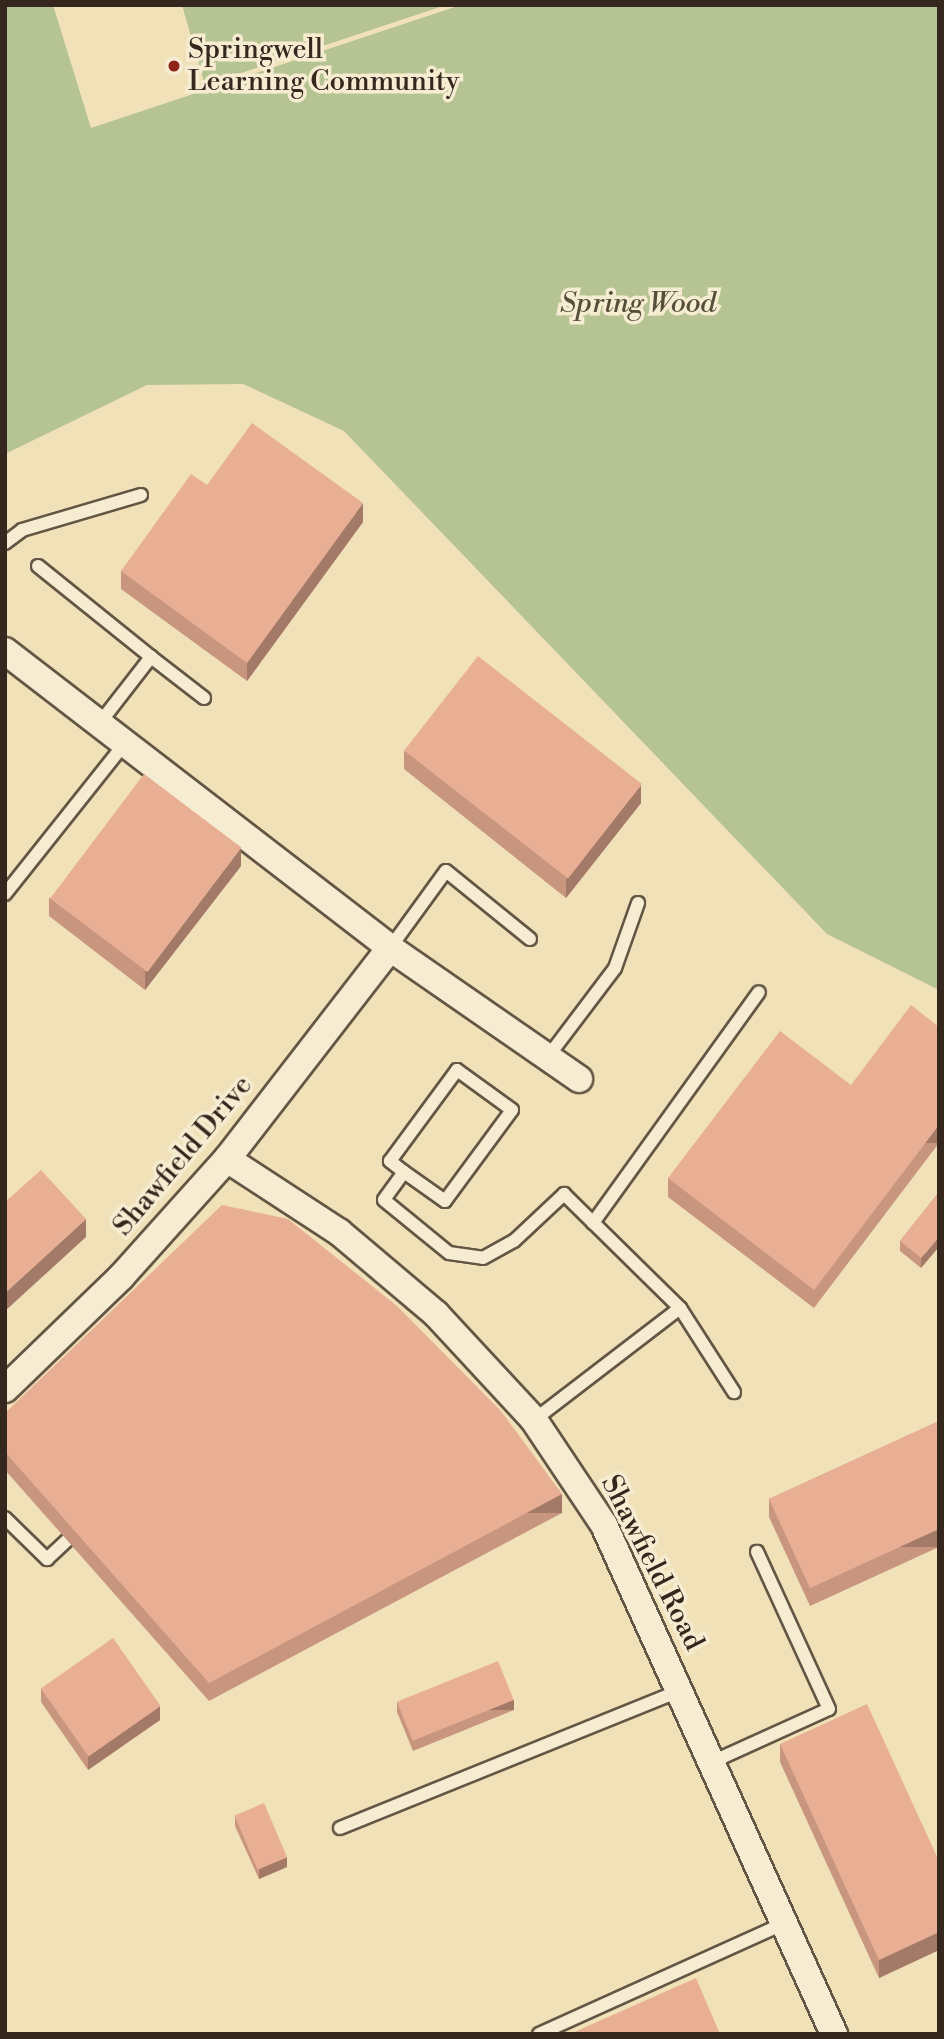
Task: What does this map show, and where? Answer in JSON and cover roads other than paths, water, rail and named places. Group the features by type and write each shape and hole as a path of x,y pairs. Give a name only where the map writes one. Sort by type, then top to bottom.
{"street":[{"path":"5,651 390,948 579,1079"},
{"name":"Shawfield Drive","path":"5,1389 121,1277 227,1159 390,948"},
{"name":"Shawfield Road","path":"227,1159 339,1232 427,1306 534,1420 604,1525 681,1689 834,2034"}],"lane":[{"path":"5,543 22,530 141,495"},
{"path":"38,566 204,698"},
{"path":"99,724 151,657"},
{"path":"5,894 125,743"},
{"path":"390,948 446,871 530,939"},
{"path":"547,1058 615,968 638,904"},
{"path":"593,1223 759,992"},
{"path":"457,1070 512,1110 445,1202 404,1172 390,1161 457,1070"},
{"path":"404,1172 384,1200 449,1253 466,1259 497,1253 564,1194 680,1308 734,1392"},
{"path":"534,1420 680,1308"},
{"path":"5,1518 47,1559 85,1524"},
{"path":"712,1762 829,1709 757,1552"},
{"path":"340,1828 681,1689"},
{"path":"539,2034 785,1923"}],"place":[{"name":"Springwell Learning Community","path":"174,66"}],"park label":[{"name":"Spring Wood","path":"638,304"}]}
